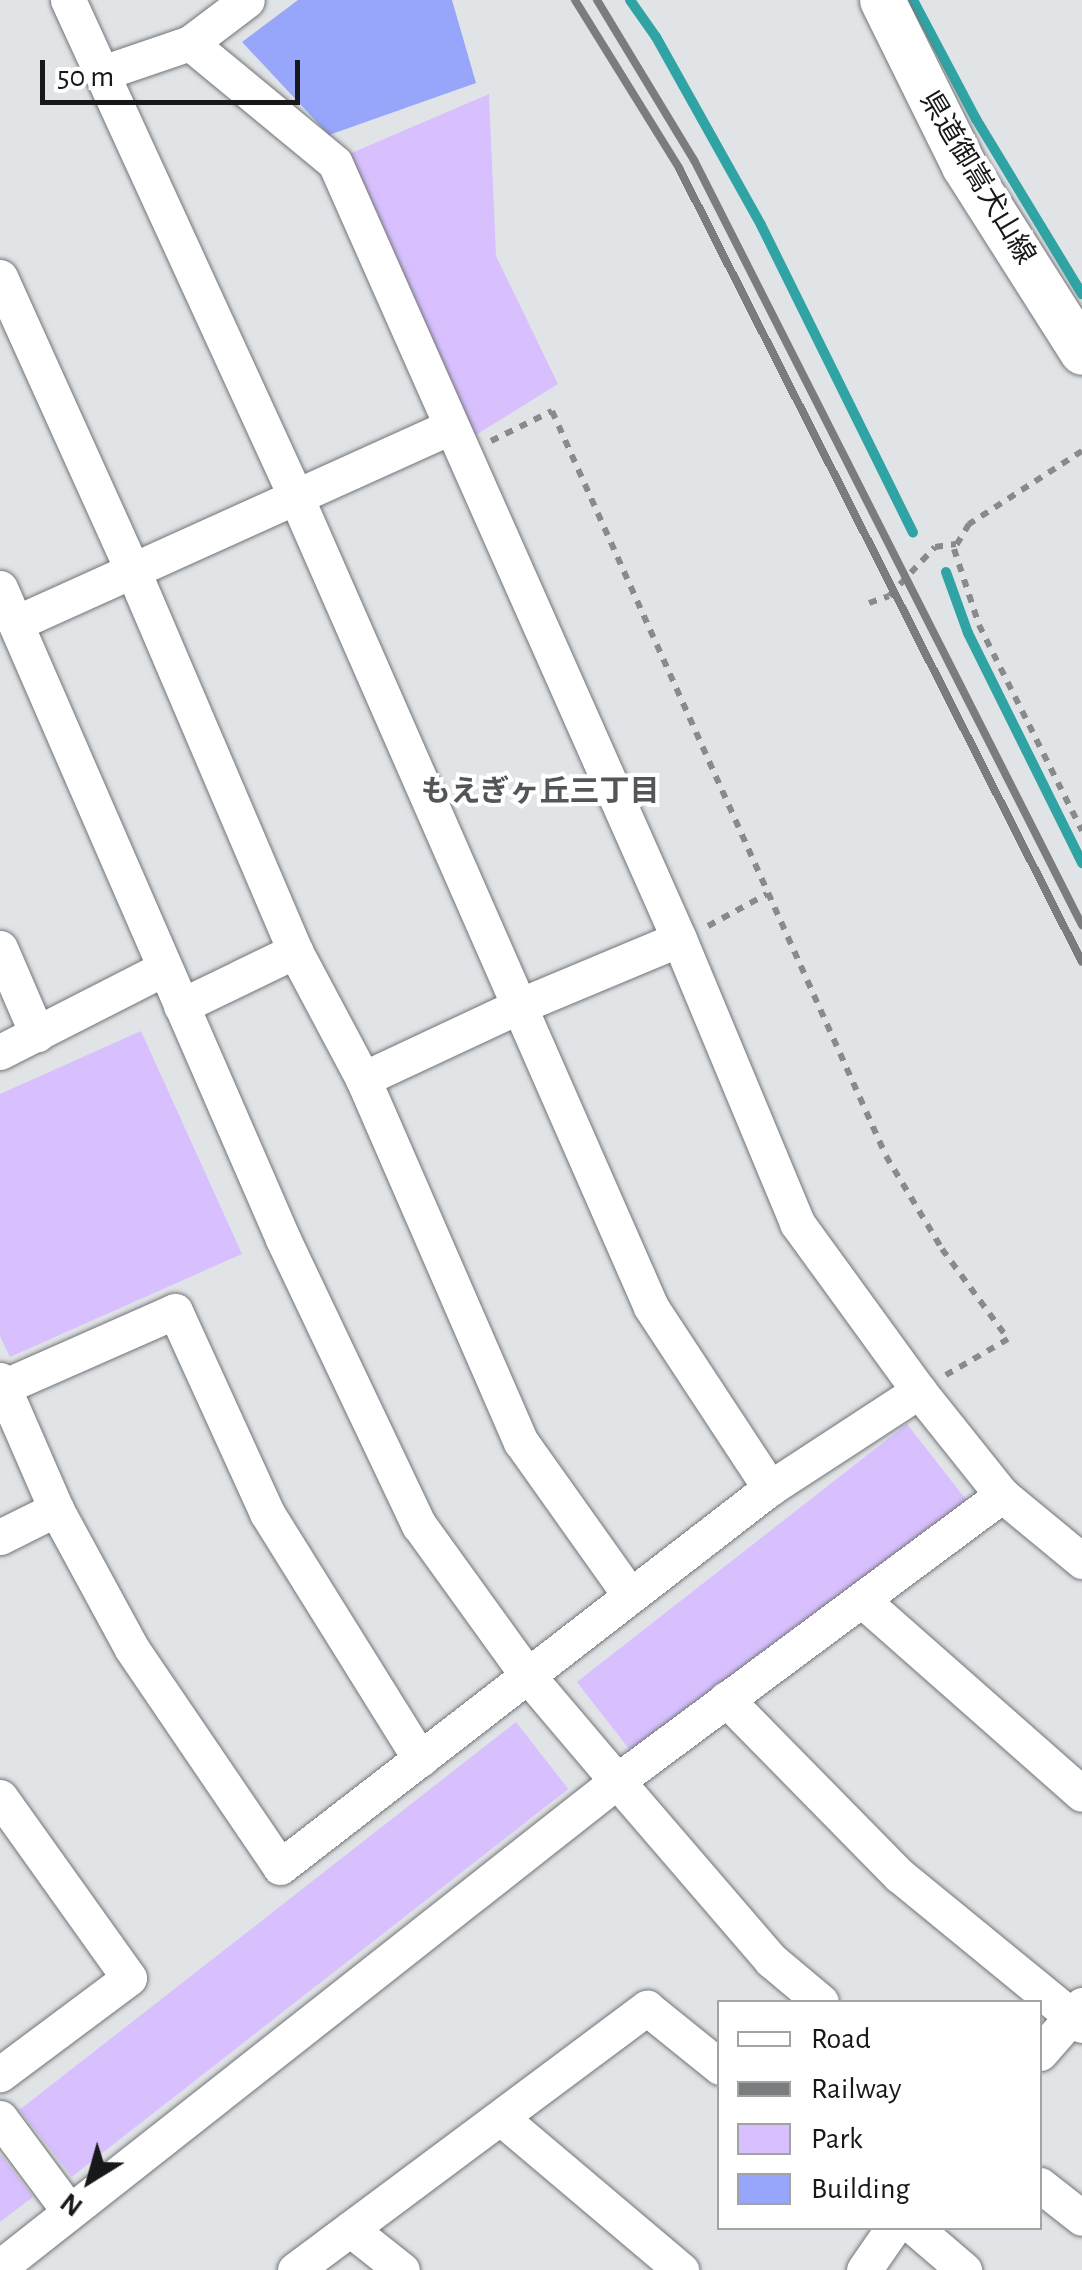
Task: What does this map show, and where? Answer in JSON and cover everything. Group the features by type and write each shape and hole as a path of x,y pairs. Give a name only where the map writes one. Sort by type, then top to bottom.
{"main road":[{"name":"県道御嵩犬山線","path":"882,0 964,166 1082,352"}],"street":[{"path":"68,0 296,497 651,1308 770,1488"},
{"path":"102,73 190,43 247,0"},
{"path":"190,43 335,163 451,427 694,932 797,1224 918,1391 1002,1494 1082,1561"},
{"path":"0,277 133,571 295,951 363,1079 521,1442 629,1594"},
{"path":"16,623 451,427"},
{"path":"0,588 284,1239 420,1525 528,1676 772,1960 819,2000"},
{"path":"363,1079 518,1006 694,932"},
{"path":"0,948 37,1034"},
{"path":"181,1006 295,951"},
{"path":"0,1052 163,969"},
{"path":"420,1759 267,1512 175,1311 2,1384 56,1510 132,1650 280,1867 528,1676 629,1594 770,1488 918,1391"},
{"path":"0,2267 617,1781 1002,1494"},
{"path":"0,1537 56,1510"},
{"path":"862,1600 1082,1794"},
{"path":"726,1699 899,1875 1079,2016 1042,2052"},
{"path":"0,1797 129,1978 0,2074"},
{"path":"295,2270 648,2008 717,2064"},
{"path":"0,2118 69,2212"},
{"path":"501,2118 681,2270"},
{"path":"1042,2187 1082,2218"},
{"path":"350,2229 402,2270"},
{"path":"864,2270 892,2230"},
{"path":"917,2230 964,2270"}],"path":[{"path":"486,443 552,410 886,1156 942,1248 1008,1339 918,1391"},
{"path":"1082,450 969,524 954,549 978,626 1082,831"},
{"path":"869,602 889,596 935,547 957,544"},
{"path":"694,932 768,894"}],"green space":[{"path":"489,94 496,256 558,384 474,436 342,157"},
{"path":"141,1031 242,1254 10,1357 0,1336 0,1094"},
{"path":"907,1424 967,1501 637,1759 577,1682"},
{"path":"516,1722 568,1789 72,2177 20,2110"},
{"path":"0,2154 33,2197 0,2222"}],"building":[{"path":"298,0 452,0 476,83 329,135 242,42"}],"waterway":[{"path":"630,0 656,37 761,225 913,532"},
{"path":"913,0 976,119 1082,294"},
{"path":"946,572 968,633 1082,863"}],"railway":[{"path":"575,0 679,168 1082,962"},
{"path":"597,0 694,160 1082,925"}],"district":[{"name":"もえぎヶ丘三丁目","path":"540,792"}]}
